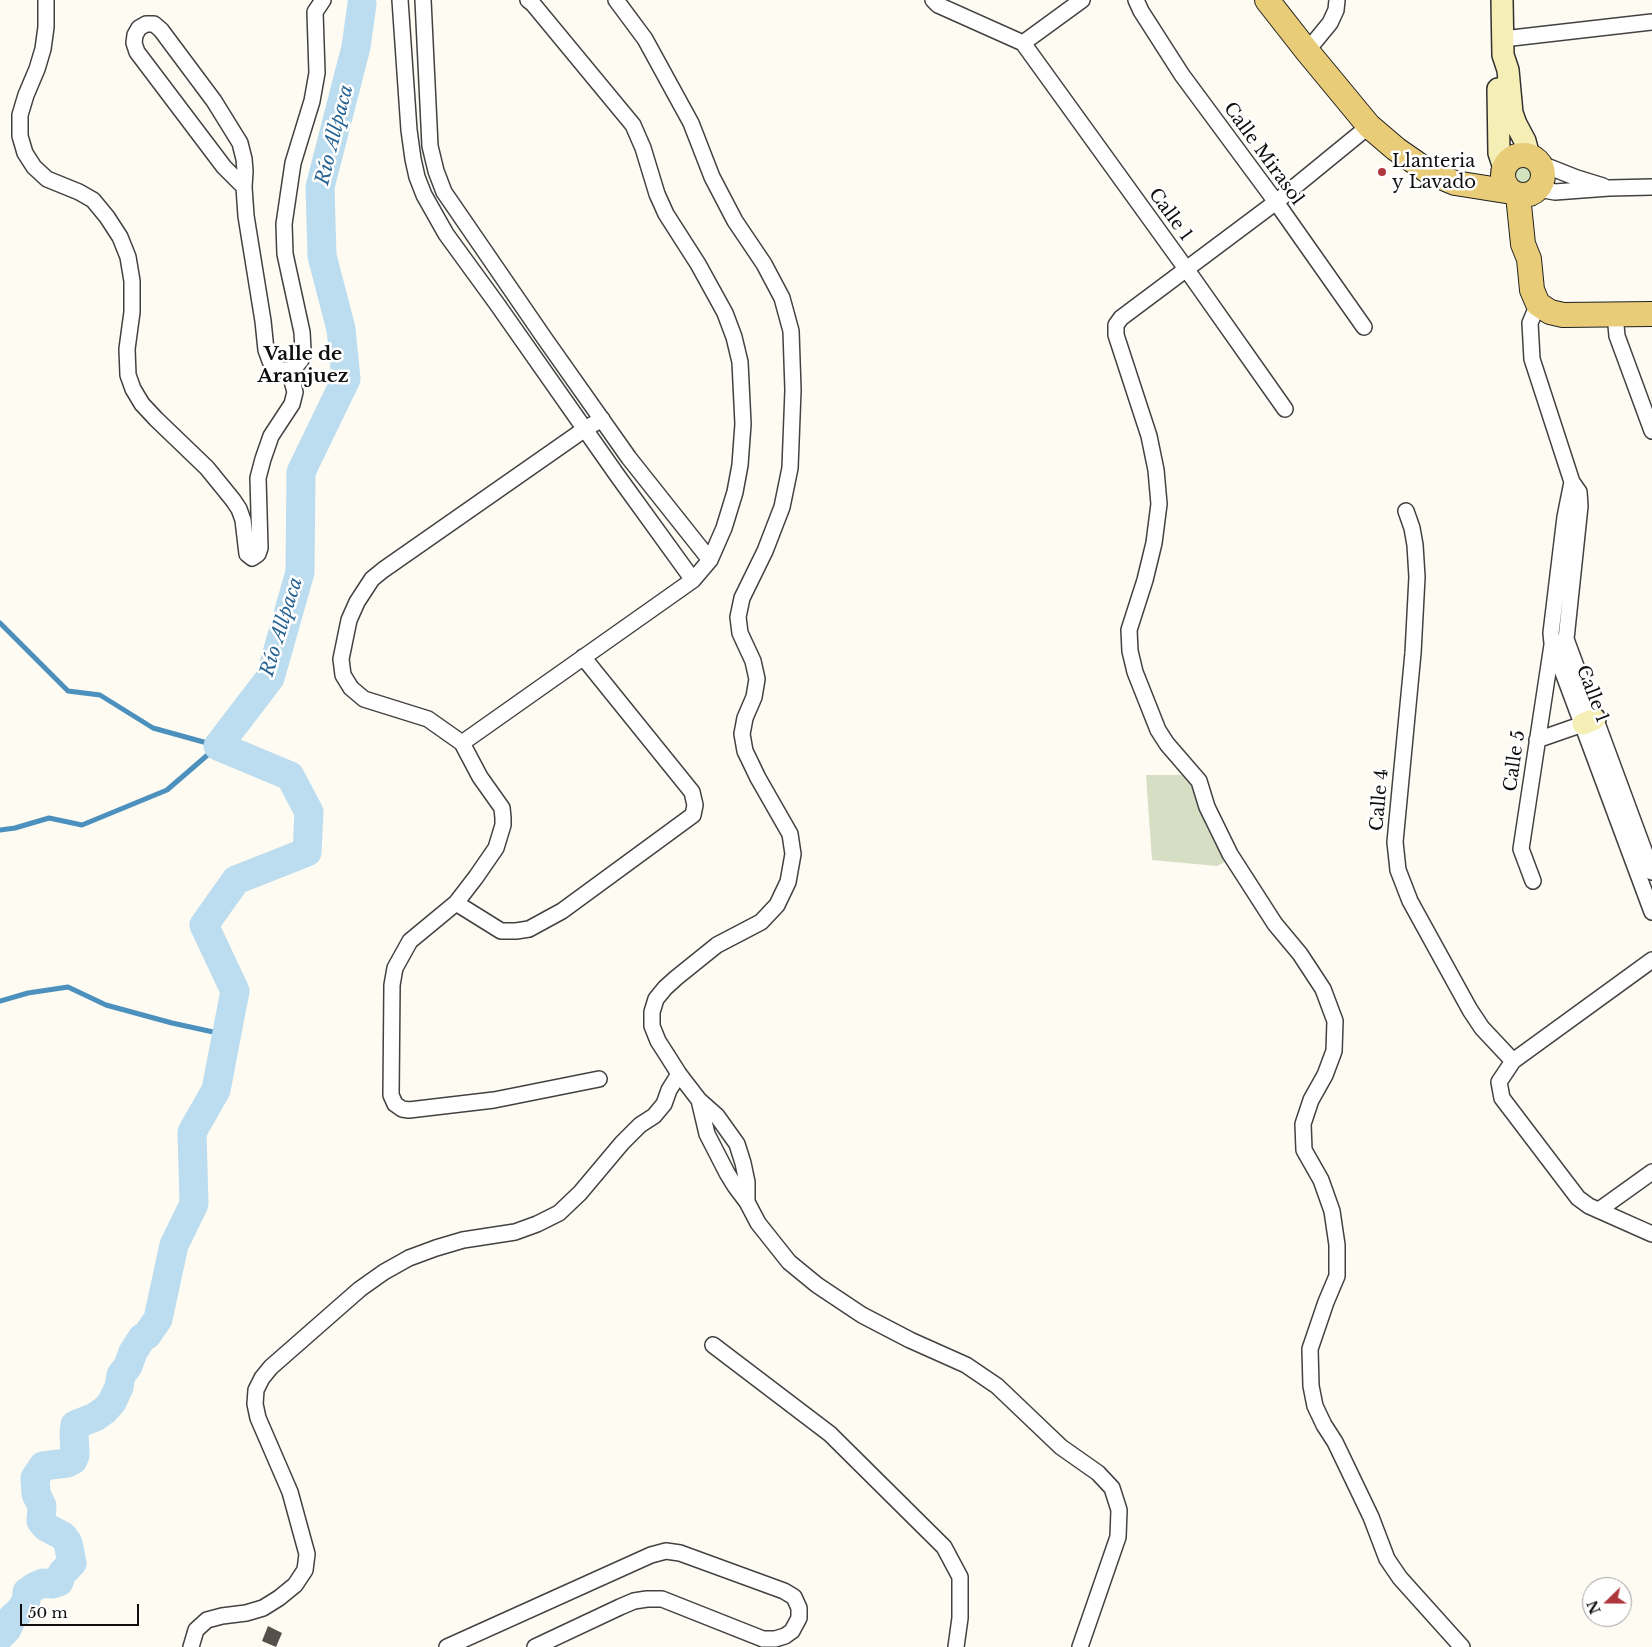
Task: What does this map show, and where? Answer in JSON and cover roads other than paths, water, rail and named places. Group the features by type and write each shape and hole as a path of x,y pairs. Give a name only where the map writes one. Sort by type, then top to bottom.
{"main road":[{"path":"1267,0 1369,126 1396,149 1430,172 1455,183 1481,188 1497,182 1523,186 1543,176 1512,113 1508,70 1503,47 1502,0"},
{"path":"1503,47 1498,71 1499,153 1523,186"},
{"path":"1534,159 1516,156 1506,162 1523,186 1523,244 1528,259 1532,290 1538,304 1550,312 1563,315 1652,314"}],"street":[{"path":"46,0 46,28 42,49 37,69 20,115 20,136 26,153 34,167 47,179 93,200 107,217 120,238 128,257 132,280 132,312 126,349 128,375 133,389 147,409 207,468 233,500 243,520 247,554 252,558 258,554 260,548 258,478 262,459 271,436 292,404 295,392 289,370"},
{"path":"244,187 224,167 137,52 134,43 135,35 146,24 154,24 161,30 219,109 240,143 245,171 246,216 266,350 275,367 289,370 295,367 301,360 303,350 302,332 285,254 284,224 293,163 312,101 316,73 316,12 323,0"},
{"path":"400,0 413,159 424,195 446,234 498,304 693,580"},
{"path":"423,0 430,146 436,171 444,192 629,458 710,560"},
{"path":"462,743 693,580 710,560 724,528 735,492 744,424 740,362 734,337 725,313 698,264 666,214 634,125 528,0"},
{"path":"616,0 645,39 687,116 716,186 735,221 764,264 782,298 791,331 793,390 790,468 782,507 765,551 742,598 738,617 740,633 753,661 756,679 754,697 745,718 742,734 745,751 790,834 793,854 788,882 777,905 761,922 717,946 664,988 656,999 652,1012 652,1026 658,1041 679,1074 699,1100 717,1116 737,1144 747,1182 747,1202"},
{"path":"933,0 938,5 1023,43 1082,0"},
{"name":"Calle Mirasol","path":"1136,0 1182,75 1276,202 1364,327"},
{"path":"1307,51 1330,23 1336,10 1337,0"},
{"path":"1503,47 1652,22"},
{"name":"Calle 1","path":"1023,43 1285,409"},
{"path":"1369,126 1276,202 1121,318 1116,325 1116,335 1149,436 1156,470 1159,504 1154,543 1145,580 1129,630 1130,651 1134,672 1158,730 1166,744 1198,781 1207,807 1230,854 1275,924 1300,954 1323,989 1335,1021 1334,1051 1302,1124 1304,1150 1321,1180 1330,1203 1337,1245 1337,1276 1317,1325 1310,1349 1311,1386 1315,1406 1335,1442 1367,1509 1387,1559 1400,1578 1462,1647"},
{"path":"1534,159 1577,178 1609,188"},
{"path":"1523,186 1555,192 1652,187"},
{"name":"Calle 1","path":"1538,304 1530,323 1532,359 1572,482 1579,492 1580,506 1566,638 1589,721 1652,912"},
{"path":"1615,315 1617,336 1651,423"},
{"path":"599,1079 494,1100 402,1110 395,1104 391,1095 391,1068 392,985 395,968 410,941 456,903 496,848 503,825 502,808 480,777 462,743 428,719 364,699 351,688 343,675 341,659 349,620 357,602 372,579 602,419"},
{"name":"Calle 1","path":"1572,482 1564,526 1551,633 1552,643 1589,721 1652,872"},
{"name":"Calle 4","path":"1406,511 1415,544 1416,577 1413,653 1395,842 1398,870 1410,901 1470,1010 1482,1028 1513,1061"},
{"name":"Calle 5","path":"1533,882 1521,849 1552,643"},
{"path":"456,903 501,931 529,929 562,911 644,849 693,815 695,805 692,792 583,657"},
{"path":"1537,740 1589,721"},
{"path":"1652,960 1513,1061 1499,1082 1502,1098 1578,1198 1589,1206 1652,1234"},
{"path":"191,1647 196,1630 207,1620 263,1608 280,1598 295,1585 305,1570 307,1554 290,1492 258,1418 255,1404 256,1390 262,1378 271,1367 360,1289 384,1272 409,1258 463,1240 515,1232 537,1224 558,1213 580,1193 622,1143 640,1125 654,1116 664,1104 679,1074"},
{"path":"699,1100 707,1134 727,1173 747,1202 758,1223 789,1262 817,1285 862,1315 966,1366 997,1386 1061,1447 1098,1473 1112,1488 1120,1510 1118,1537 1080,1647"},
{"path":"1599,1210 1652,1172"},
{"path":"713,1345 830,1434 944,1547 960,1578 960,1618 956,1647"},
{"path":"447,1647 651,1555 666,1551 680,1553 784,1591 794,1597 799,1608 799,1618 792,1631 785,1636 775,1639 763,1639 662,1600 647,1599 634,1601 535,1647"}],"waterway":[{"name":"Río Allpaca","path":"0,1636 7,1629 12,1618 20,1611 26,1601 27,1592 43,1583 52,1584 59,1582 62,1573 72,1563 68,1543 63,1536 46,1527 41,1521 42,1506 36,1494 35,1478 43,1466 67,1463 73,1460 75,1455 75,1425 95,1417 112,1402 119,1387 121,1375 128,1366 133,1352 158,1319 174,1245 194,1204 192,1132 216,1090 235,991 204,925 236,880 307,852 309,812 290,776 218,746 270,678 300,572 301,472 346,379 341,329 322,256 320,187 356,47 362,4"},
{"path":"0,623 68,691 100,695 153,728 218,746"},
{"path":"0,830 15,828 49,818 82,825 167,790 218,746"},
{"path":"0,1001 28,993 68,987 106,1005 172,1023 227,1035"}],"place":[{"name":"Llanteria y Lavado","path":"1382,172"}],"district":[{"name":"Valle de Aranjuez","path":"303,366"}]}
